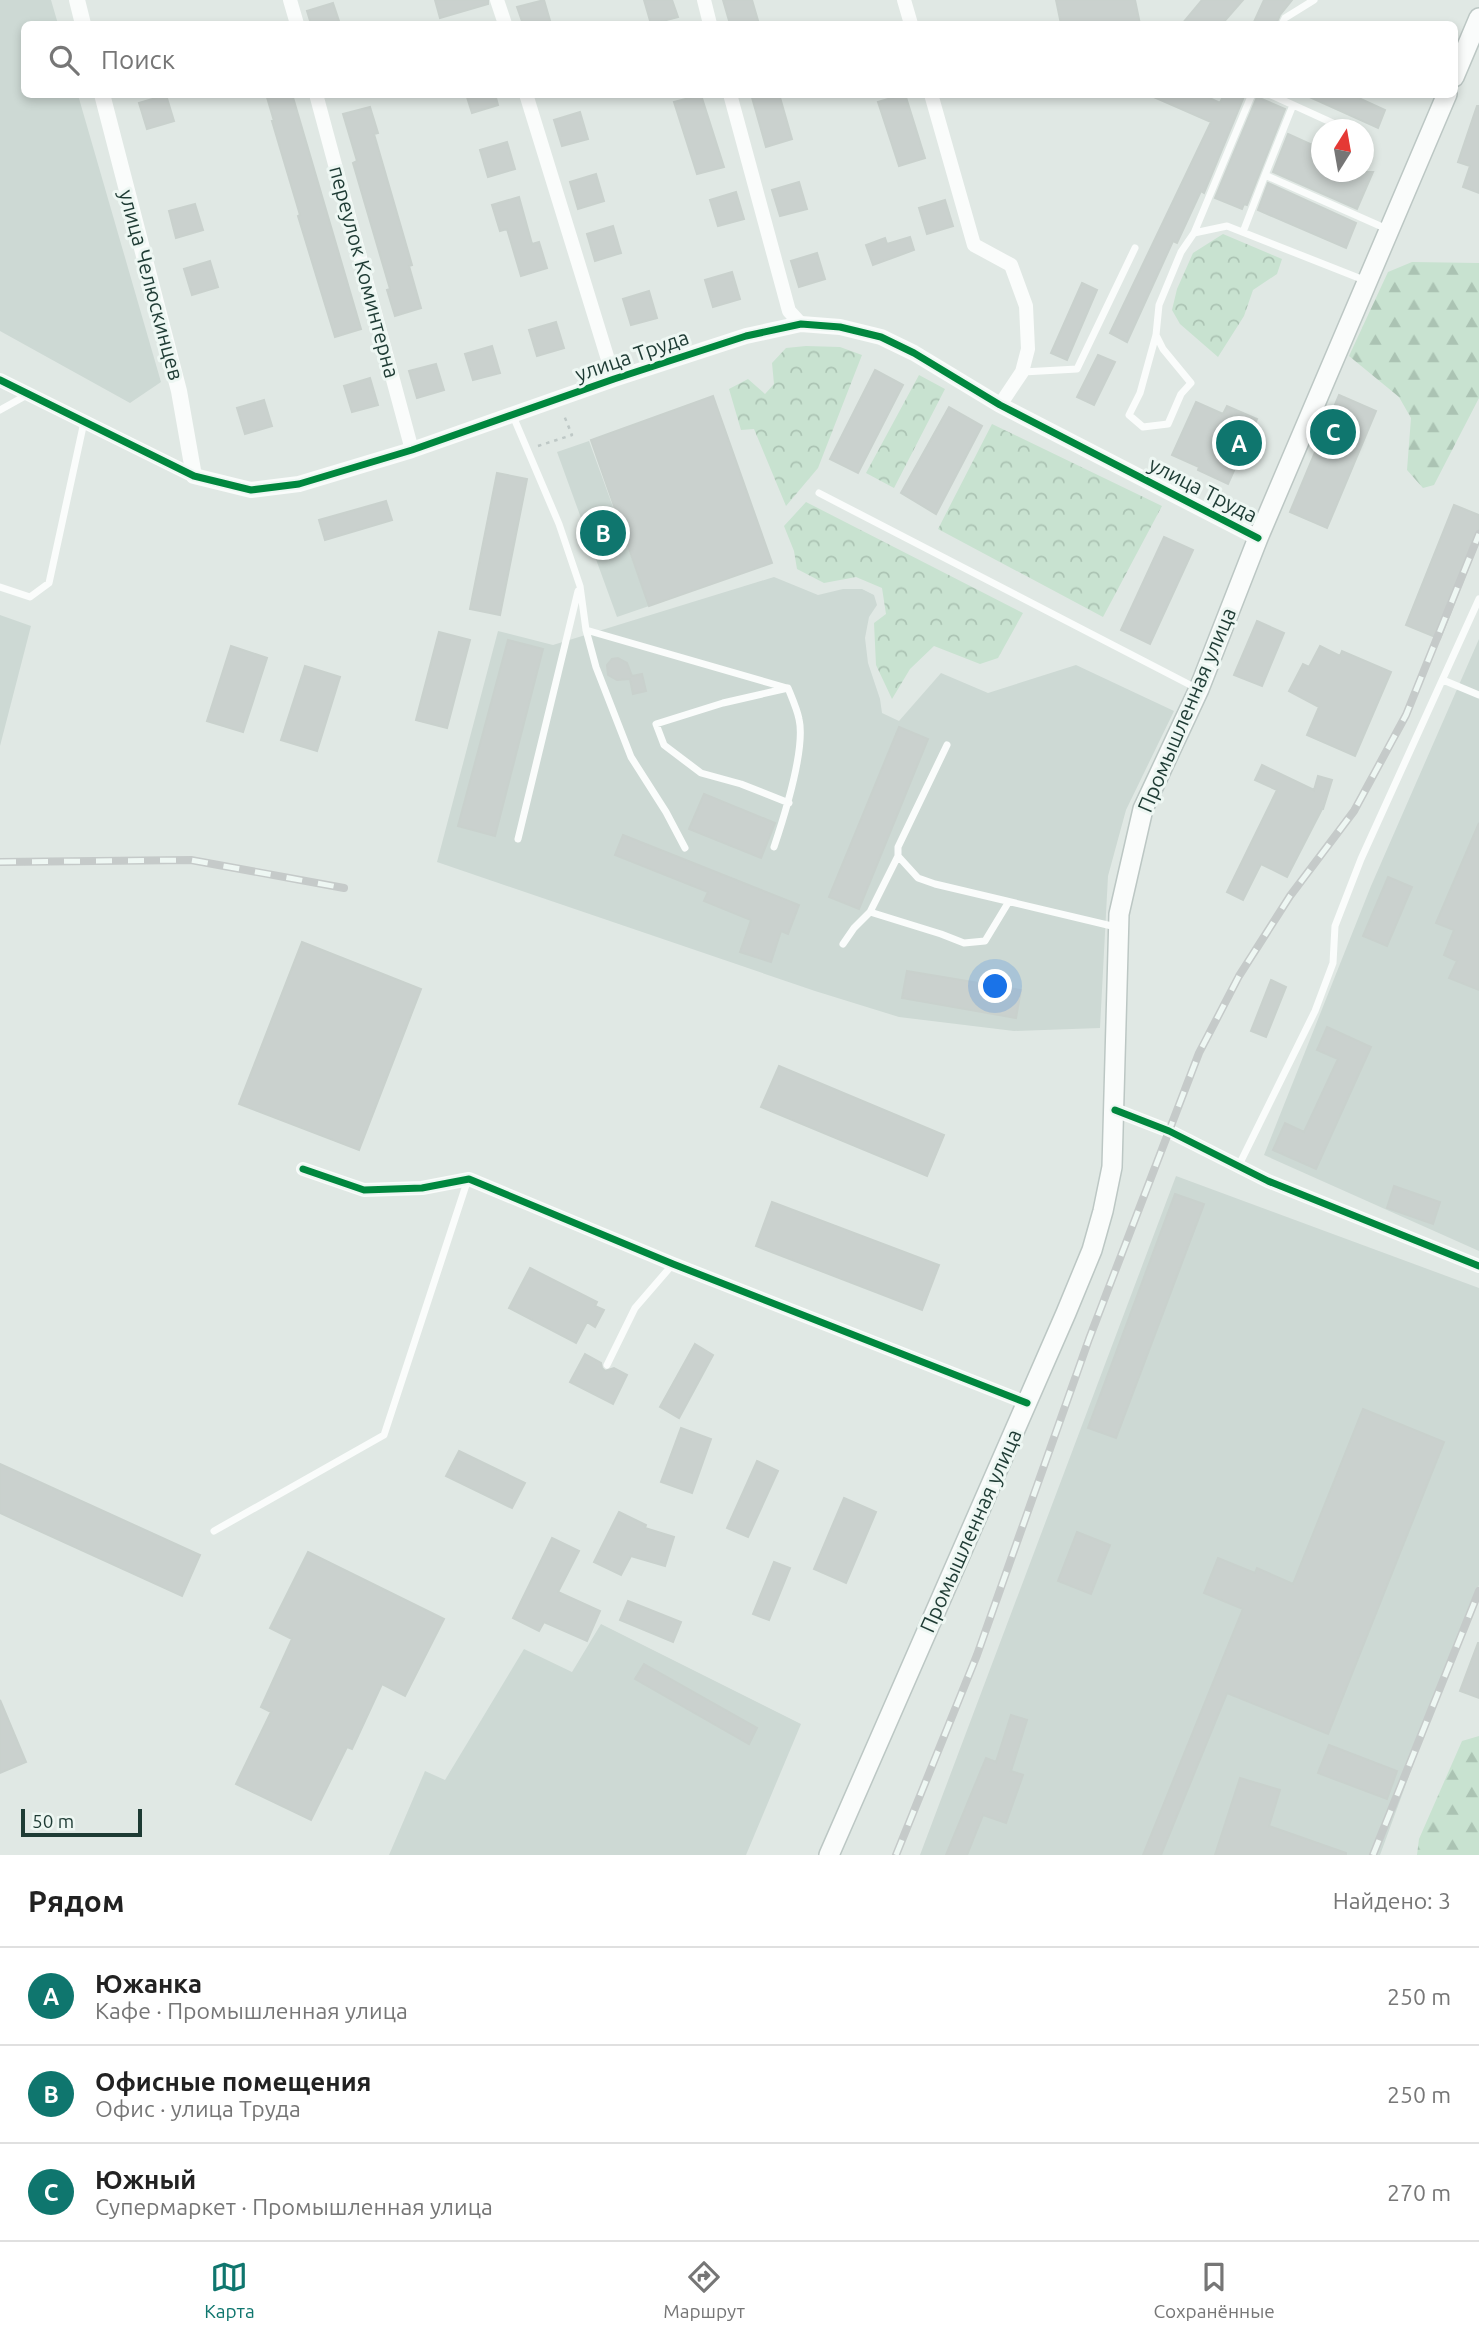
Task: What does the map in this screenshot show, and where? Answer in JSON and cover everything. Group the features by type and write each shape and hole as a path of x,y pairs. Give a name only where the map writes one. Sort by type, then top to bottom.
{"main road":[{"path":"1458,68 1479,18"},
{"name":"Промышленная улица","path":"829,1855 1066,1313 1096,1237 1112,1167 1119,914 1143,809 1199,689 1258,538 1445,98"}],"street":[{"path":"77,0 82,21"},
{"path":"290,0 296,21"},
{"path":"497,0 504,21"},
{"path":"704,0 709,21"},
{"path":"904,0 910,21"},
{"name":"улица Челюскинцев","path":"103,98 179,391 194,476"},
{"name":"переулок Коминтерна","path":"317,98 412,450"},
{"path":"527,98 614,379"},
{"path":"731,98 789,311 800,324"},
{"path":"932,98 974,245 1011,265 1026,306 1028,349 1022,372 1000,405"},
{"name":"улица Труда","path":"0,380 194,476 251,490 299,484 412,450 746,336 800,324 840,327 881,337 914,353 1000,405 1258,538"},
{"path":"1115,1110 1169,1131 1268,1181 1479,1266"},
{"path":"303,1169 364,1190 422,1188 469,1179 673,1264 1027,1403"}],"lane":[{"path":"1284,21 1314,0"},
{"path":"1156,335 1163,349 1191,383 1181,394 1168,424 1143,427 1129,415 1140,393 1156,335 1159,305 1181,253 1194,233 1250,98"},
{"path":"1278,98 1324,119"},
{"path":"1243,232 1293,105"},
{"path":"1265,175 1391,231"},
{"path":"1194,233 1227,226 1368,282"},
{"path":"1022,372 1077,369 1135,248"},
{"path":"0,410 28,394"},
{"path":"513,416 559,524 580,586 586,630 596,667 631,757 666,812 684,848"},
{"path":"0,587 30,597 49,583 83,422"},
{"path":"819,493 1199,689"},
{"path":"518,839 580,586"},
{"path":"1238,1166 1315,1012 1333,963 1335,926 1361,859 1479,599"},
{"path":"586,630 788,688"},
{"path":"1443,680 1479,695"},
{"path":"774,847 789,803 799,751 800,721 788,688"},
{"path":"788,688 723,703 656,724 664,745 701,773 741,784 789,803"},
{"path":"843,944 870,912 947,745"},
{"path":"898,856 918,878 935,884 1118,928"},
{"path":"870,912 964,943 985,941 1008,903"},
{"path":"214,1531 384,1435 469,1179"},
{"path":"607,1365 635,1308 673,1264"}],"path":[{"path":"533,448 572,435 565,418"}],"shaded area":[{"path":"0,0 51,0 57,21 21,21 21,98 79,98 161,382 130,403 0,331"},
{"path":"589,441 649,606 617,617 557,452"},
{"path":"774,577 818,595 843,589 862,589 874,595 877,605 869,617 865,638 868,663 882,713 899,721 941,673 988,693 1076,665 1174,711 1126,810 1108,876 1100,1028 1014,1031 899,1017 437,862 498,631 553,645"},
{"path":"0,615 31,626 0,746"},
{"path":"1479,639 1479,1251 1264,1155 1371,886"},
{"path":"1176,1176 1479,1288 1479,1585 1380,1855 920,1855"},
{"path":"601,1624 801,1724 746,1855 389,1855 425,1771 445,1780 524,1649 572,1672"}],"green space":[{"path":"1223,234 1282,259 1277,274 1253,290 1244,316 1218,357 1180,324 1172,310 1177,289 1193,253"},
{"path":"1412,262 1479,263 1479,398 1434,485 1423,488 1407,470 1411,418 1399,397 1349,356 1388,272"},
{"path":"840,347 862,355 818,468 786,506 754,429 741,430 729,389 748,379 765,394 774,384 772,363 786,348"},
{"path":"919,375 945,389 894,488 866,473"},
{"path":"992,424 1162,506 1103,617 938,529"},
{"path":"806,502 1023,613 998,658 980,664 934,646 910,669 892,699 876,665 874,623 886,614 882,588 856,577 824,583 797,569 794,551 784,526"},
{"path":"1479,1736 1479,1855 1417,1855 1419,1839 1462,1741"}],"building":[{"path":"435,0 488,0 488,4 440,18"},
{"path":"544,0 550,21 522,21 517,7"},
{"path":"644,0 672,0 678,17 650,21"},
{"path":"723,0 752,0 758,21 729,21"},
{"path":"1056,0 1135,0 1139,21 1060,21"},
{"path":"1202,0 1243,0 1225,21 1184,21"},
{"path":"1264,0 1292,0 1277,21 1254,21"},
{"path":"333,3 339,21 310,21 307,11"},
{"path":"167,98 174,121 147,129 139,103"},
{"path":"267,98 293,98 361,329 335,337 298,216 300,215"},
{"path":"467,98 496,98 498,105 472,113"},
{"path":"702,98 724,167 697,174 674,102"},
{"path":"752,98 780,98 792,139 766,147"},
{"path":"906,98 925,158 899,166 878,102"},
{"path":"1156,98 1209,98 1220,103 1222,98 1243,98 1204,193 1201,191 1177,243 1173,241 1127,342 1110,333 1211,122"},
{"path":"1257,98 1285,109 1247,205 1244,204 1242,209 1215,198"},
{"path":"1312,98 1359,98 1385,110 1378,128 1374,126 1374,119 1358,119"},
{"path":"1477,106 1479,193 1463,187 1470,166 1458,162"},
{"path":"370,107 378,133 374,134 412,265 409,266 421,308 395,316 387,290 390,289 353,163 357,161 343,114"},
{"path":"580,112 588,139 562,146 554,120"},
{"path":"1288,134 1311,144 1311,182 1369,182 1357,209 1273,172"},
{"path":"507,142 515,169 488,177 480,150"},
{"path":"596,174 604,201 578,209 570,182"},
{"path":"799,182 807,209 780,216 772,190"},
{"path":"1268,183 1356,223 1346,248 1258,210"},
{"path":"736,192 744,219 718,226 710,200"},
{"path":"519,197 532,244 539,242 547,268 521,276 507,229 500,231 492,205"},
{"path":"945,200 953,226 927,234 919,208"},
{"path":"195,204 203,230 176,238 169,211"},
{"path":"613,226 621,253 595,261 587,234"},
{"path":"910,237 914,250 873,265 866,245 885,238 887,244"},
{"path":"817,253 825,279 799,287 791,261"},
{"path":"210,261 218,287 192,295 184,269"},
{"path":"732,272 740,299 713,307 705,280"},
{"path":"1082,283 1097,290 1067,360 1051,353"},
{"path":"649,291 657,318 631,325 623,299"},
{"path":"556,322 564,348 537,356 529,330"},
{"path":"492,346 500,373 473,380 465,354"},
{"path":"1098,355 1115,362 1094,405 1077,397"},
{"path":"436,364 444,390 417,398 409,371"},
{"path":"875,370 903,385 858,473 830,459"},
{"path":"370,378 378,405 352,412 344,386"},
{"path":"1339,395 1376,411 1327,528 1290,512"},
{"path":"713,396 772,563 649,606 591,440"},
{"path":"264,400 272,426 245,434 237,408"},
{"path":"1196,402 1223,414 1227,406 1257,419 1228,484 1172,455"},
{"path":"949,407 982,426 936,514 901,493"},
{"path":"497,473 527,479 500,615 470,609"},
{"path":"386,501 392,520 325,540 319,520"},
{"path":"1454,505 1479,515 1479,540 1440,639 1406,625"},
{"path":"1164,537 1193,550 1150,644 1121,630"},
{"path":"1257,621 1284,633 1262,686 1234,675"},
{"path":"439,632 470,640 447,728 416,720"},
{"path":"508,640 543,649 495,836 458,826"},
{"path":"231,646 267,658 243,732 207,721"},
{"path":"1320,646 1340,656 1342,651 1391,672 1355,756 1307,735 1319,707 1289,691 1303,664 1309,667"},
{"path":"618,658 627,663 632,676 642,674 646,691 633,694 630,679 617,680 608,675 607,665 612,659"},
{"path":"305,666 340,677 317,751 281,740"},
{"path":"899,727 928,739 859,909 829,897"},
{"path":"1262,765 1314,790 1318,776 1332,780 1323,809 1287,877 1261,864 1243,900 1227,892 1277,790 1255,780"},
{"path":"704,794 775,823 761,858 689,829"},
{"path":"1479,823 1479,990 1449,978 1457,961 1444,955 1454,930 1436,923"},
{"path":"623,835 799,905 788,934 781,931 771,962 740,952 751,920 704,901 708,892 615,855"},
{"path":"1388,877 1412,887 1387,946 1363,936"},
{"path":"302,942 421,989 359,1150 239,1104"},
{"path":"907,971 1021,990 1016,1018 902,998"},
{"path":"1271,980 1286,987 1266,1037 1251,1031"},
{"path":"1327,1027 1371,1047 1316,1169 1273,1150 1285,1123 1304,1132 1338,1059 1317,1050"},
{"path":"779,1066 944,1135 927,1176 761,1107"},
{"path":"1394,1186 1440,1202 1433,1224 1387,1208"},
{"path":"1175,1194 1204,1204 1116,1438 1088,1428"},
{"path":"772,1202 939,1265 922,1310 756,1246"},
{"path":"530,1268 597,1302 595,1306 604,1310 595,1327 587,1322 576,1343 509,1308"},
{"path":"695,1344 713,1355 679,1418 660,1407"},
{"path":"585,1354 601,1363 605,1371 614,1368 627,1375 613,1404 570,1382"},
{"path":"1363,1409 1444,1442 1328,1734 1227,1693 1161,1855 1143,1855 1243,1609 1204,1593 1218,1558 1255,1573 1257,1568 1293,1584"},
{"path":"681,1428 711,1439 692,1493 661,1482"},
{"path":"459,1451 525,1483 512,1508 446,1476"},
{"path":"757,1461 778,1471 748,1537 727,1528"},
{"path":"0,1464 200,1555 182,1596 0,1513"},
{"path":"844,1498 876,1512 846,1583 814,1569"},
{"path":"619,1512 646,1525 645,1528 674,1537 665,1566 631,1556 621,1575 594,1562"},
{"path":"1077,1532 1110,1545 1091,1594 1058,1581"},
{"path":"552,1538 579,1551 558,1592 600,1611 587,1641 544,1622 539,1631 513,1618"},
{"path":"308,1552 444,1619 405,1696 382,1684 352,1749 347,1747 311,1820 236,1784 271,1712 261,1707 292,1639 270,1628"},
{"path":"774,1562 790,1568 769,1620 753,1614"},
{"path":"628,1601 681,1622 673,1642 620,1620"},
{"path":"1479,1643 1479,1698 1460,1691"},
{"path":"644,1664 757,1728 749,1744 635,1679"},
{"path":"0,1700 26,1762 0,1773"},
{"path":"1011,1715 1027,1720 1011,1771 1023,1775 1006,1823 983,1815 967,1855 946,1855 986,1758 996,1762"},
{"path":"1329,1745 1397,1771 1387,1799 1318,1773"},
{"path":"1240,1778 1280,1790 1269,1826 1346,1855 1215,1855"}],"railway":[{"path":"896,1855 977,1655 1089,1339 1199,1053 1239,976 1290,896 1354,811 1406,715 1479,534"},
{"path":"0,862 191,860 344,888"},
{"path":"1373,1855 1479,1591"}],"cycle path":[{"path":"0,380 194,476 251,490 299,484 412,450 746,336 801,324 840,327 881,337 914,353 1000,405 1258,538"},
{"path":"1115,1110 1169,1131 1268,1181 1479,1266"},
{"path":"303,1169 364,1190 422,1188 469,1179 673,1264 1027,1403"}],"place":[{"name":"Южный","path":"1333,432"},
{"name":"Южанка","path":"1239,443"},
{"name":"Офисные помещения","path":"603,533"}]}
